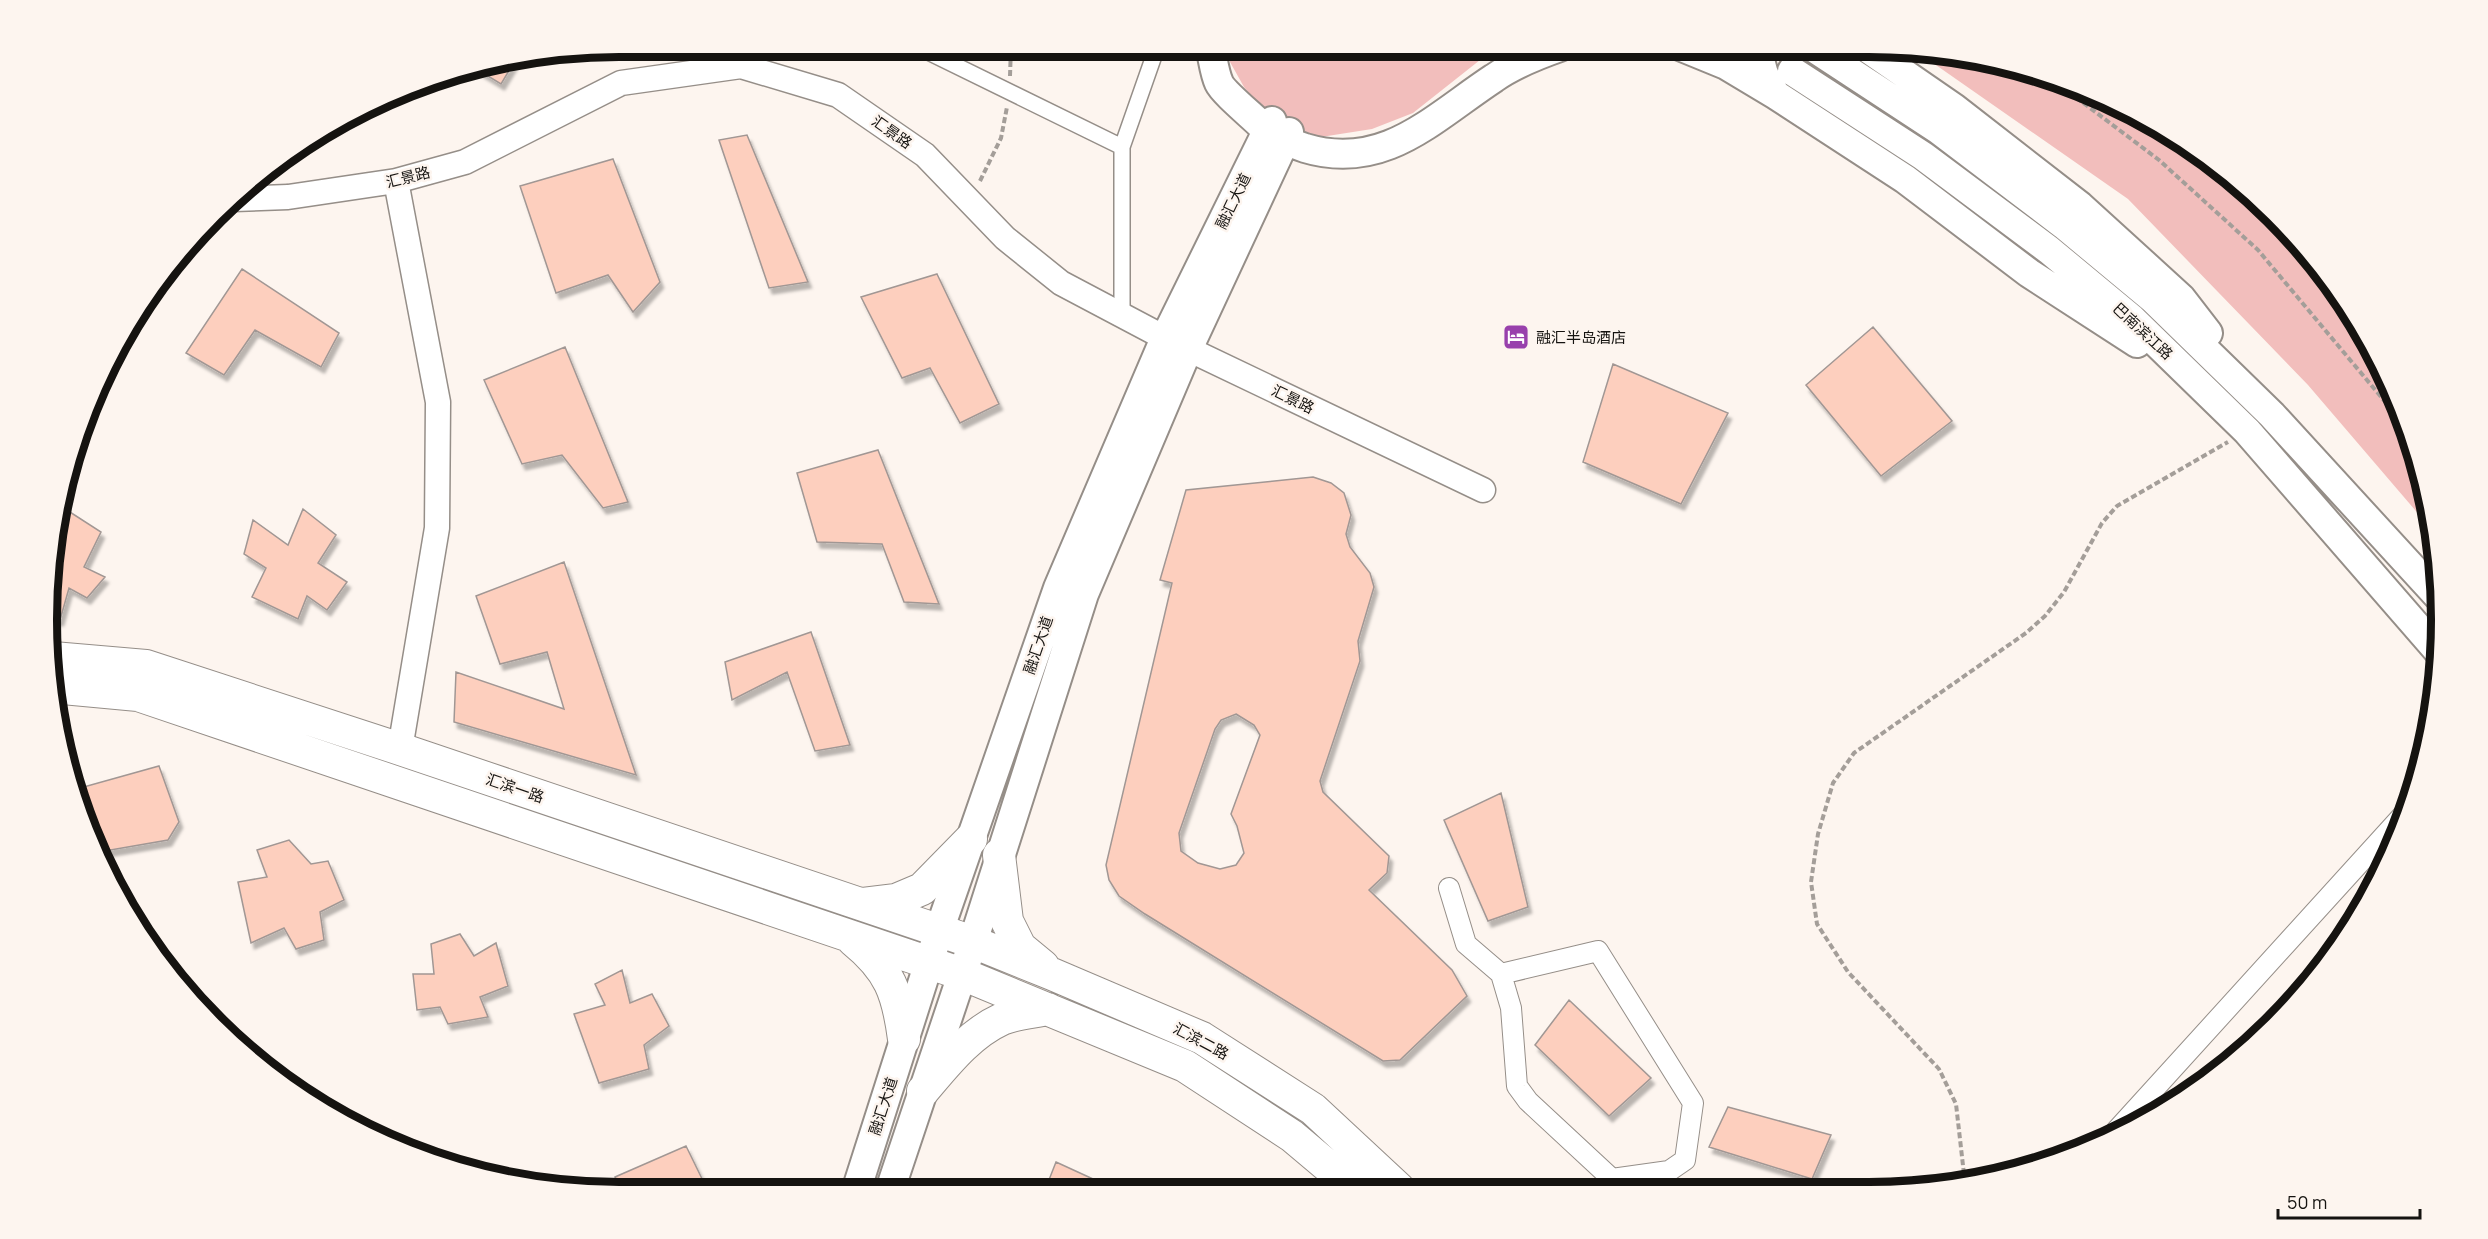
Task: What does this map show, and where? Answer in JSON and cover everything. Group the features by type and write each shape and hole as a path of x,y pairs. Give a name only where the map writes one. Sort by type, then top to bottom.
{"main road":[{"path":"1212,57 1219,85 1278,131 1320,152 1350,155 1385,147 1413,135 1496,76 1532,57"},
{"path":"1226,57 1227,76 1251,106 1278,131 1322,143 1348,144 1379,138 1412,125 1492,66 1508,57"},
{"path":"1705,57 1726,65 1776,95 1905,179 2029,273 2196,381"},
{"path":"1759,57 1763,76 1776,95"},
{"name":"巴南滨江路","path":"1828,57 1939,130 2064,225 2153,299 2272,416 2430,587"},
{"path":"1881,57 1954,108 2080,206 2181,298 2272,416"},
{"name":"巴南滨江路","path":"1792,71 1923,156 2049,250 2131,318 2247,431 2430,642"},
{"name":"融汇大道","path":"859,1182 939,931 1058,588 1278,131"},
{"name":"融汇大道","path":"893,1182 973,942 1084,594 1177,343"},
{"name":"汇滨一路","path":"58,658 146,666 973,942"},
{"path":"61,688 138,695 962,974"},
{"path":"859,904 896,900 922,889 971,839"},
{"path":"999,855 1007,921 1020,947 1052,974"},
{"path":"846,934 874,957 889,978 900,1005 904,1039"},
{"name":"汇滨二路","path":"973,942 1202,1038 1312,1109 1392,1182"},
{"name":"汇滨二路","path":"962,974 1185,1066 1292,1136 1347,1182"},
{"path":"923,1091 950,1059 977,1034 1003,1018 1048,1009"}],"street":[{"path":"938,57 1122,147"},
{"path":"1122,316 1122,147 1154,57"},
{"name":"汇景路","path":"247,199 288,197 396,181 465,162 621,83 741,66 754,58 838,95 925,155 1005,238 1061,283 1177,343 1483,490"},
{"path":"396,181 438,402 437,528 400,749"},
{"path":"2127,1119 2390,829"},
{"path":"1449,888 1466,944 1501,974 1511,1008 1517,1086 1528,1101 1612,1182"},
{"path":"1501,974 1598,951 1693,1102 1685,1160 1670,1180 1642,1182"}],"path":[{"path":"970,201 1001,138 1010,92 1011,57"},
{"path":"2075,97 2159,160 2258,250 2389,406"},
{"path":"1964,1173 1956,1104 1939,1069 1848,972 1817,924 1811,882 1818,834 1833,783 1854,753 2026,633 2045,616 2064,592 2102,523 2117,506 2247,431"}],"shaded area":[{"path":"1230,57 1486,57 1413,113 1372,129 1321,137 1294,128 1261,107 1244,87 1230,62"},
{"path":"1930,61 2014,76 2084,100 2117,115 2150,132 2211,173 2266,222 2315,277 2356,338 2388,404 2401,439 2412,474 2421,517 2308,385 2128,199"}],"building":[{"path":"511,68 501,84 484,74"},
{"path":"747,135 808,282 769,288 719,140"},
{"path":"613,159 660,282 633,312 608,275 556,293 520,186"},
{"path":"242,269 339,333 321,367 255,330 224,375 186,353"},
{"path":"937,274 999,404 960,423 930,368 902,378 861,297"},
{"path":"1873,327 1952,421 1881,476 1806,385"},
{"path":"565,347 628,502 603,508 562,455 522,464 484,380"},
{"path":"1613,364 1728,413 1681,504 1583,462"},
{"path":"878,450 939,604 904,602 882,544 817,542 797,473"},
{"path":"1313,477 1331,483 1344,493 1351,515 1346,534 1350,547 1370,573 1374,587 1358,641 1360,661 1320,781 1323,792 1389,856 1387,873 1369,890 1452,970 1467,996 1400,1060 1383,1061 1145,914 1119,896 1109,880 1106,865 1172,583 1160,580 1186,490","holes":["1236,714 1254,725 1260,735 1231,814 1237,826 1244,853 1236,865 1220,869 1198,863 1181,851 1179,833 1215,729 1221,720"]},
{"path":"303,509 336,535 318,563 347,582 327,610 307,596 298,619 252,597 266,568 244,554 253,520 288,545"},
{"path":"68,511 101,532 84,567 105,577 87,598 69,588 60,620 57,620 58,583"},
{"path":"564,562 636,775 454,722 456,672 564,709 547,652 500,664 476,596"},
{"path":"811,632 850,745 815,751 787,672 732,700 725,662"},
{"path":"159,766 179,822 168,840 107,851 83,787"},
{"path":"1501,793 1528,907 1488,921 1444,820"},
{"path":"289,840 311,864 328,861 344,900 320,912 324,940 296,949 284,928 251,943 238,882 267,877 257,850"},
{"path":"460,934 474,956 496,943 508,986 480,997 488,1017 448,1024 440,1007 417,1010 413,974 434,974 431,944"},
{"path":"622,970 630,1003 652,994 669,1026 644,1045 649,1069 599,1083 574,1014 605,1005 595,984"},
{"path":"1569,1000 1651,1078 1609,1116 1535,1045"},
{"path":"1728,1107 1831,1135 1812,1179 1709,1147"},
{"path":"686,1146 704,1182 617,1182 615,1177"},
{"path":"1056,1162 1100,1182 1048,1182"}],"place":[{"name":"融汇半岛酒店","path":"1516,337"}]}
